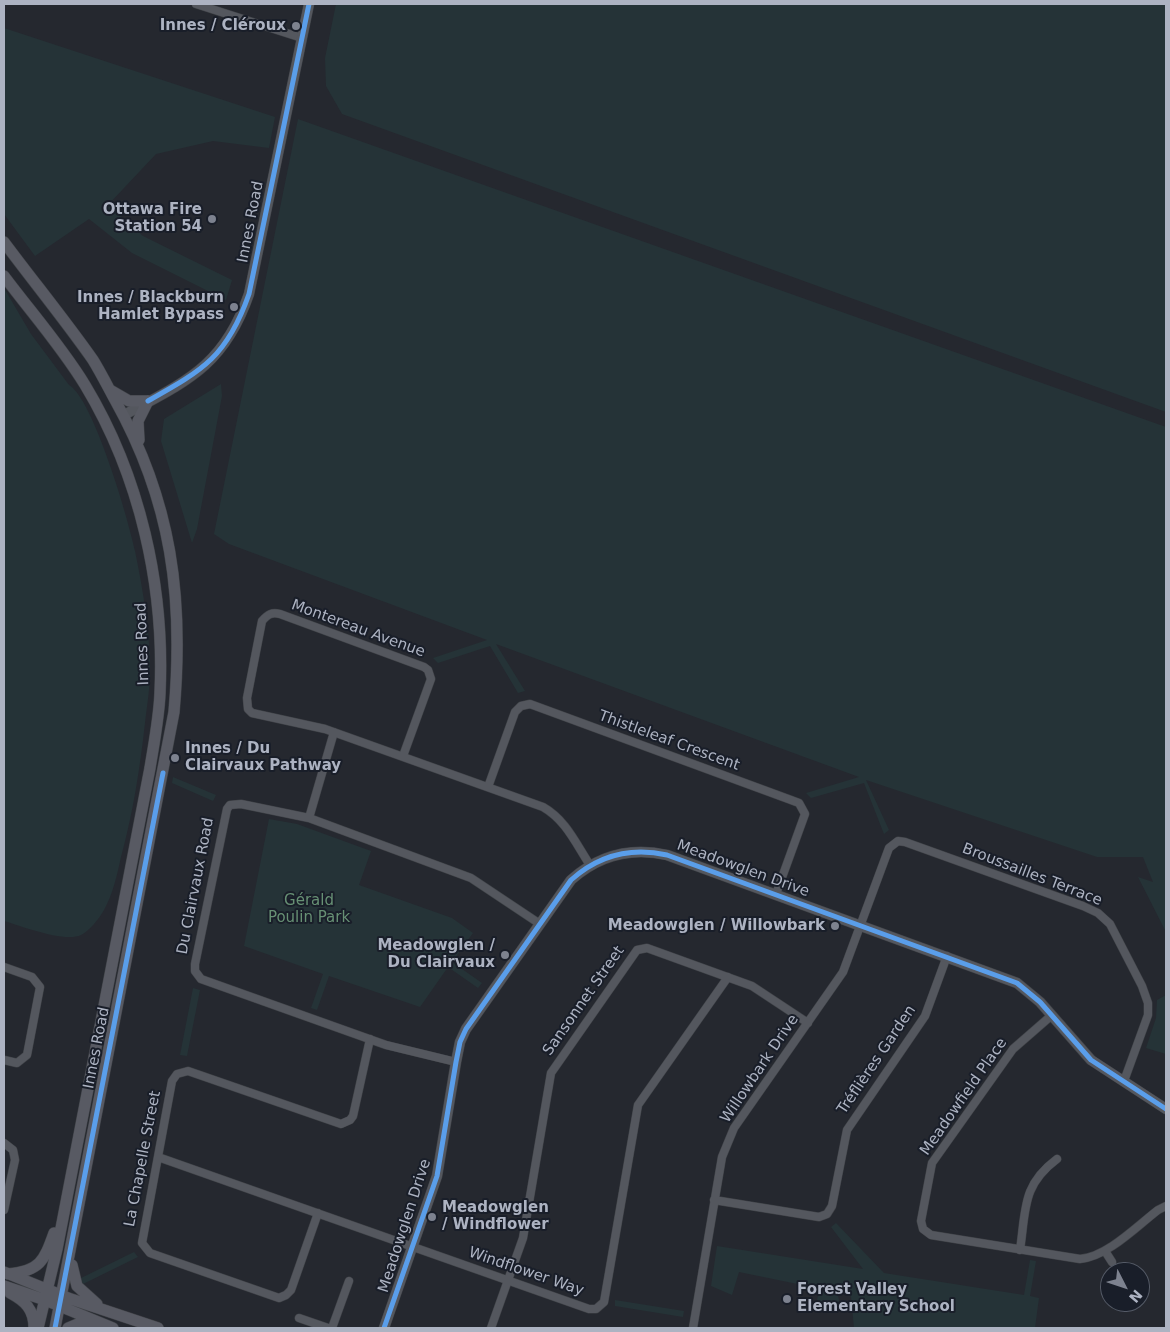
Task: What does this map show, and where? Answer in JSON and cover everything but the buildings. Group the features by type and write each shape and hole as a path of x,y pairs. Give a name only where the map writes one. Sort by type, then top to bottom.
{"main road":[{"path":"4,242 94,362 124,415"},
{"path":"4,276 84,384 106,425"},
{"path":"109,389 129,401 148,402 138,421 139,446"},
{"name":"Innes Road","path":"38,1328 67,1195 150,768 160,694 158,609 150,553 141,517 106,425 124,415 139,446 158,499 172,552 178,609 174,712 72,1248 55,1328"},
{"path":"6,1273 32,1270 42,1262 67,1195"},
{"path":"72,1248 72,1272 77,1286 87,1297 107,1310"},
{"path":"6,1273 107,1326"},
{"path":"4,1288 46,1295"},
{"path":"4,1288 28,1305 33,1316 34,1328"},
{"path":"61,1301 107,1310 158,1328"},
{"path":"68,1328 80,1324 107,1326"}],"street":[{"path":"196,4 302,38"},
{"name":"Innes Road","path":"124,415 191,377 209,363 225,346 240,320 249,294 309,4"},
{"name":"Montereau Avenue","path":"403,756 431,679 428,670 418,664 280,614 269,614 262,621 247,698 248,709 256,715 334,732 543,807 558,817 590,866"},
{"name":"Thistleleaf Crescent","path":"488,787 515,712 521,706 530,704 791,800 799,803 805,814 776,894"},
{"path":"309,818 334,732"},
{"name":"Du Clairvaux Road","path":"456,1062 416,1054 201,979 195,971 226,809 230,805 241,804 309,818 471,878 540,924"},
{"name":"Broussailles Terrace","path":"861,925 889,848 898,841 1098,913 1113,930 1142,986 1148,1003 1148,1015 1124,1081"},
{"name":"Meadowglen Drive","path":"384,1328 438,1176 456,1062 460,1042 466,1029 571,880 590,866 613,855 630,852 653,852 667,855 1017,983 1034,995 1092,1060 1166,1109"},
{"name":"Willowbark Drive","path":"694,1328 722,1157 734,1128 843,972 861,925"},
{"name":"Sansonnet Street","path":"491,1328 523,1238 551,1074 633,954 641,948 647,948 728,977 760,990 808,1023"},
{"name":"Tréflières Garden","path":"714,1200 819,1217 827,1214 832,1206 847,1130 925,1016 947,956"},
{"path":"4,967 32,977 40,987 27,1055 17,1063 4,1060"},
{"name":"Windflower Way","path":"158,1157 588,1309 596,1309 604,1302 638,1105 728,977"},
{"name":"Meadowfield Place","path":"1052,1015 1010,1053 932,1164 929,1171 921,1221 923,1229 931,1235 1080,1259 1097,1256 1166,1206"},
{"name":"La Chapelle Street","path":"318,1213 291,1290 283,1297 272,1296 145,1250 142,1243 172,1081 181,1071 188,1071 342,1124 353,1116 370,1039"},
{"path":"4,1143 11,1147 15,1155 4,1210"},
{"path":"1020,1250 1031,1186 1042,1170 1057,1159"},
{"path":"1105,1251 1112,1262"},
{"path":"332,1328 348,1281"},
{"path":"299,1318 328,1328"}],"green space":[{"path":"336,4 1166,4 1166,412 342,114 326,86 325,58"},
{"path":"4,28 275,117 269,148 213,141 156,154 108,205 143,236 232,280 226,300 132,253 89,219 35,256 4,214"},
{"path":"298,119 1166,427 1166,932 1138,877 1153,882 1143,857 1097,857 866,780 889,830 884,834 864,783 811,798 806,793 859,777 496,644 525,691 518,693 490,646 438,663 433,658 487,640 229,544 214,534"},
{"path":"4,288 31,334 89,412 99,435 118,489 135,551 147,626 150,656 149,690 133,807 110,898 97,921 87,931 74,937 43,933 4,921"},
{"path":"221,384 222,396 197,529 192,543 161,441 164,419"},
{"path":"173,777 216,795 213,801 172,783"},
{"name":"Gérald Poulin Park","path":"269,819 297,824 371,851 359,885 452,918 473,933 452,962 482,983 478,988 448,967 420,1007 329,976 317,1010 311,1008 323,974 244,946"},
{"path":"193,988 200,990 187,1056 180,1055"},
{"path":"1166,995 1166,1054 1146,1048 1156,1018 1157,1000"},
{"path":"836,1223 884,1273 1024,1295 1030,1260 1036,1261 1030,1296 1039,1298 1035,1328 854,1328 851,1297 847,1291 836,1286 812,1287 739,1272 732,1295 711,1286 717,1246 863,1269 831,1227"},
{"path":"134,1252 138,1257 83,1284 79,1279"},
{"path":"828,1290 836,1293 839,1301 836,1309 828,1312 820,1309 817,1301 820,1293"},
{"path":"615,1300 684,1311 683,1317 615,1306"}],"cycle path":[{"path":"148,401 184,380 211,359 232,333 241,315 249,294 309,4"},
{"path":"55,1328 163,773"},
{"path":"384,1328 437,1176 456,1062 460,1042 466,1029 571,880 593,864 616,855 641,852 667,855 1017,983 1040,1002 1091,1060 1166,1109"}],"place":[{"name":"Innes / Cléroux","path":"296,26"},
{"name":"Ottawa Fire Station 54","path":"212,219"},
{"name":"Innes / Blackburn Hamlet Bypass","path":"234,307"},
{"name":"Innes / Du Clairvaux Pathway","path":"175,758"},
{"name":"Meadowglen / Willowbark","path":"835,926"},
{"name":"Meadowglen / Du Clairvaux","path":"505,955"},
{"name":"Meadowglen / Windflower","path":"432,1217"},
{"name":"Forest Valley Elementary School","path":"787,1299"}]}
